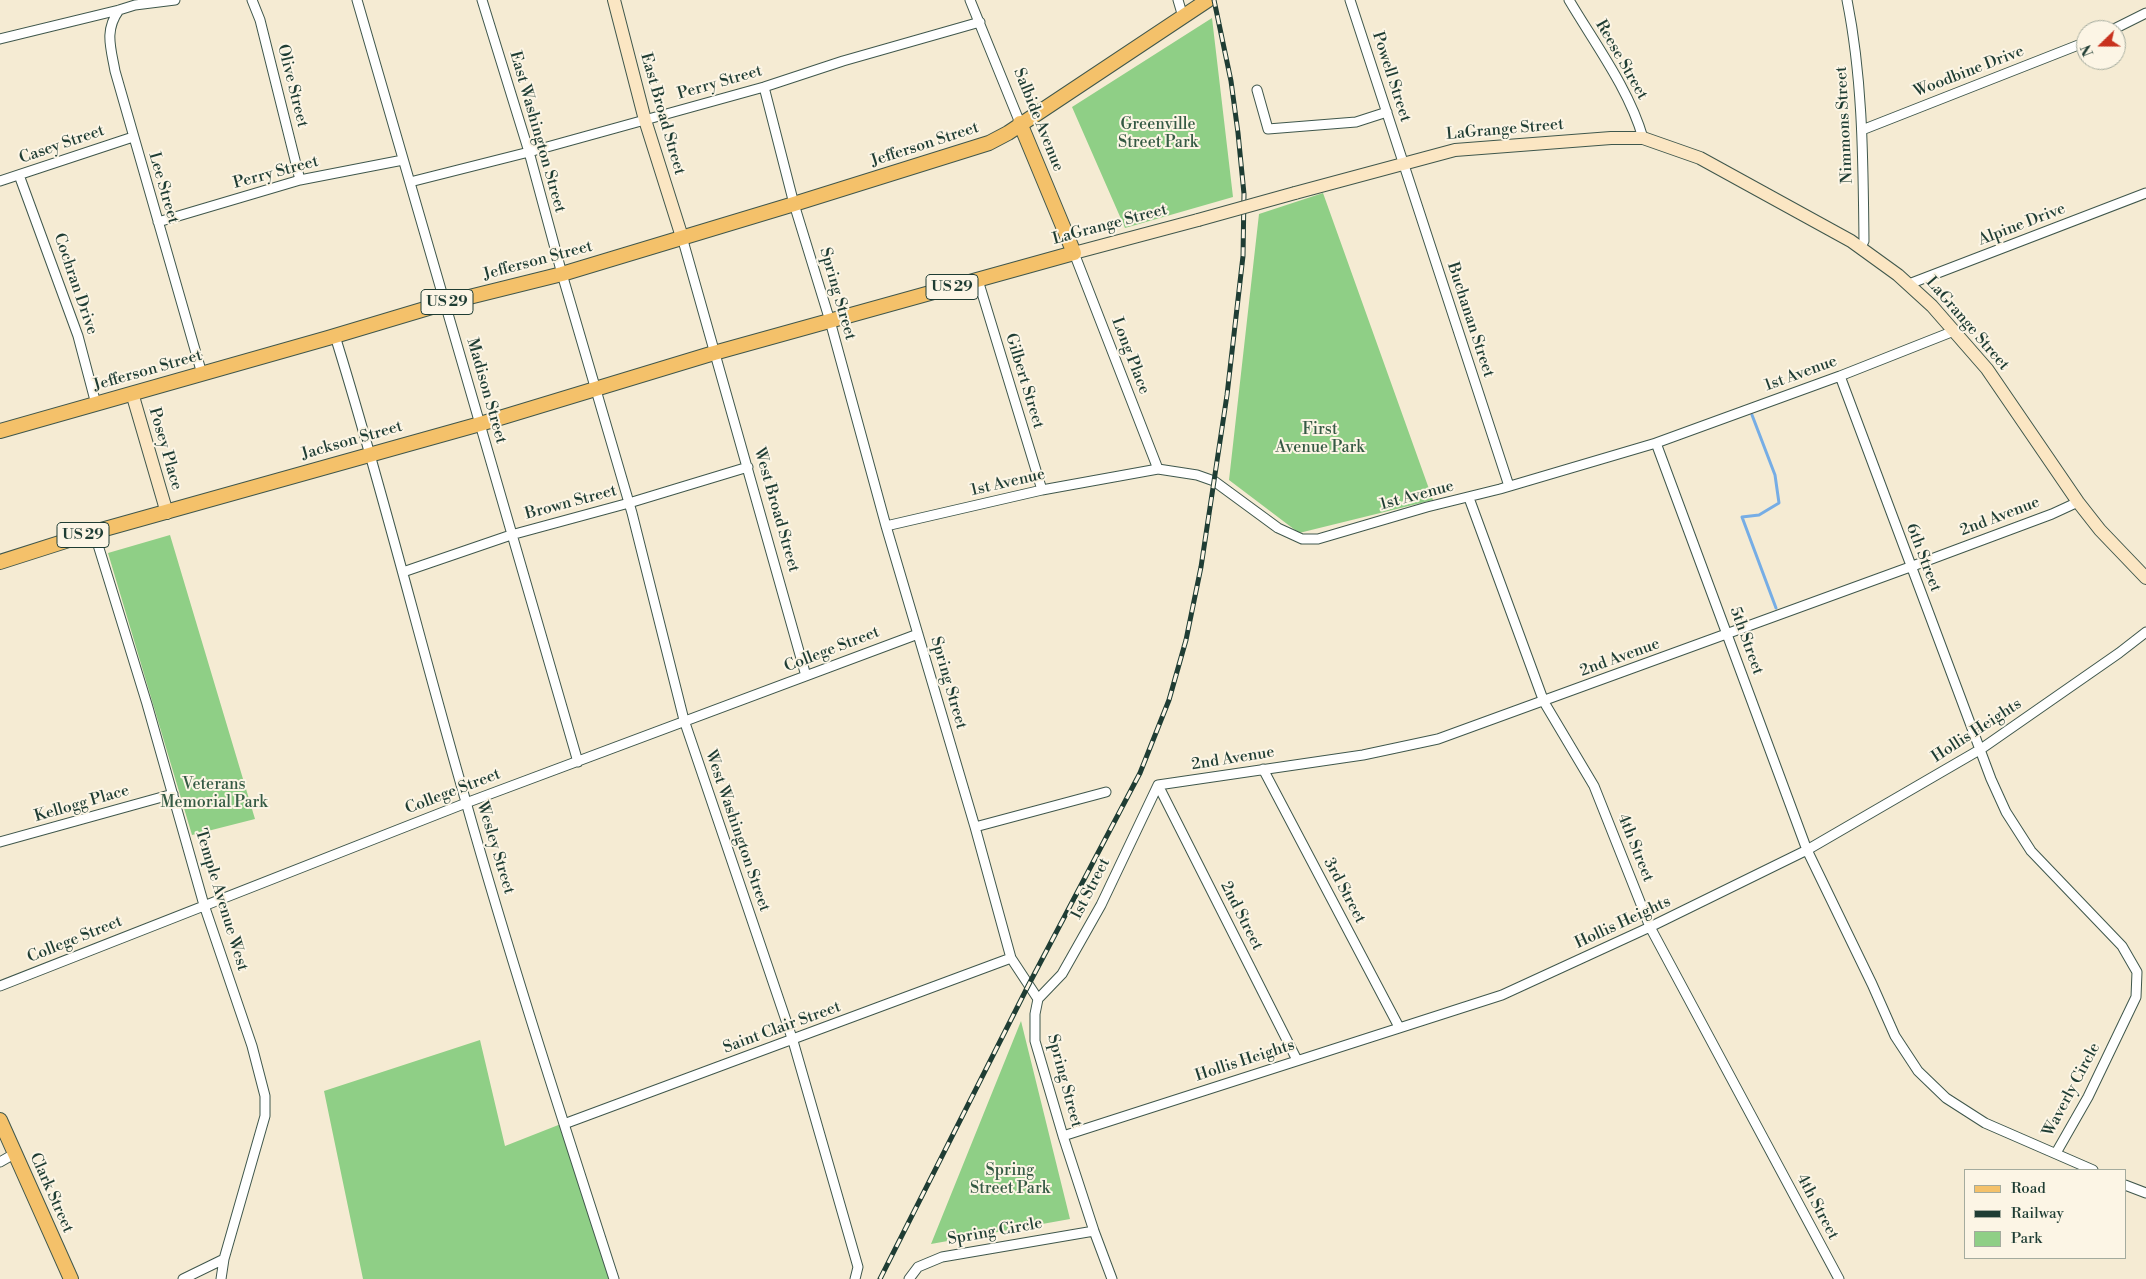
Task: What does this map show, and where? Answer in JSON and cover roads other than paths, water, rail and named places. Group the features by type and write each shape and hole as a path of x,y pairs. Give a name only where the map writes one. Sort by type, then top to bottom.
{"main road":[{"name":"US 29","path":"1020,124 1208,0"},
{"name":"Salbide Avenue","path":"1020,124 1074,253"},
{"name":"Jefferson Street","path":"0,431 445,303 562,274 989,143 1020,124"},
{"path":"989,143 1016,139 1028,141"},
{"name":"LaGrange Street","path":"714,353 1074,253"},
{"name":"Jackson Street","path":"0,562 94,532 480,424 714,353"},
{"name":"Clark Street","path":"0,1120 71,1279"}],"street":[{"path":"0,39 135,5 175,0"},
{"name":"Olive Street","path":"252,0 260,20 300,180"},
{"name":"Madison Street","path":"357,0 578,762"},
{"name":"East Washington Street","path":"482,0 529,152 595,389"},
{"name":"East Broad Street","path":"614,0 645,120 682,237"},
{"name":"Salbide Avenue","path":"970,0 1020,124"},
{"path":"1178,0 1189,13"},
{"name":"Powell Street","path":"1350,0 1404,163"},
{"name":"Reese Street","path":"1569,0 1638,119 1643,138"},
{"name":"Nimmons Street","path":"1847,0 1854,38 1862,130 1864,241 1860,248"},
{"name":"Lee Street","path":"119,10 110,22 110,43 115,72 202,374"},
{"path":"2126,23 2146,13"},
{"name":"Perry Street","path":"410,182 529,152 764,87 843,61 980,22"},
{"name":"Woodbine Drive","path":"1862,130 2076,46"},
{"name":"Spring Street","path":"764,87 794,204 830,322 886,526 975,827 1011,958 1038,999 1035,1014 1035,1041 1063,1136 1112,1279"},
{"path":"1256,90 1268,129 1356,122 1387,112"},
{"name":"Casey Street","path":"0,181 133,137"},
{"name":"LaGrange Street","path":"1074,253 1455,150 1643,138 1700,158 1860,248 1909,284 1932,306 1987,369 2078,502 2118,550 2146,578"},
{"name":"Perry Street","path":"158,222 300,180 403,160"},
{"name":"Buchanan Street","path":"1404,163 1410,187 1509,486"},
{"name":"Cochran Drive","path":"19,175 78,336 96,404"},
{"name":"Alpine Drive","path":"1909,284 2146,193"},
{"name":"West Broad Street","path":"682,237 806,676"},
{"name":"Long Place","path":"1074,253 1158,469"},
{"name":"Gilbert Street","path":"978,280 1042,490"},
{"name":"1st Avenue","path":"886,526 1042,490 1158,469 1214,480 1278,528 1302,539 1318,539 1427,507 1469,498 1656,443 1840,376 1954,331"},
{"name":"Wesley Street","path":"335,336 371,454 466,803 564,1124 614,1279"},
{"name":"6th Street","path":"1840,376 1910,567 1981,749"},
{"name":"West Washington Street","path":"595,389 629,503 684,720 793,1041 858,1267 855,1279"},
{"name":"Posey Place","path":"132,394 167,513"},
{"name":"5th Street","path":"1656,443 1807,850"},
{"name":"Brown Street","path":"404,572 511,535 629,503 748,467"},
{"name":"4th Street","path":"1469,498 1544,702 1594,786 1650,927 1839,1279"},
{"name":"2nd Avenue","path":"1158,785 1363,755 1438,739 1544,702 1910,567 2052,514 2078,502"},
{"name":"Temple Avenue West","path":"94,532 173,794 204,905 252,1046 265,1096 265,1116 220,1279"},
{"name":"Hollis Heights","path":"1063,1136 1502,995 1650,927 1807,850 1981,749 2119,653 2146,632"},
{"name":"College Street","path":"0,986 466,803 918,634"},
{"name":"Waverly Circle","path":"1807,850 1895,1036 1918,1071 1946,1098 1986,1124 2056,1153 2088,1096 2136,997 2136,972 2122,946 2031,851 2006,812 1991,779 1981,749"},
{"name":"3rd Street","path":"1263,769 1400,1027"},
{"name":"1st Street","path":"1038,999 1062,974 1101,905 1158,785"},
{"name":"2nd Street","path":"1158,785 1297,1060"},
{"path":"975,827 1106,792"},
{"name":"Kellogg Place","path":"0,842 173,794"},
{"name":"Saint Clair Street","path":"564,1124 793,1041 1011,958"},
{"path":"2056,1153 2091,1169"},
{"path":"0,1162 14,1154"},
{"path":"2126,1185 2146,1193"},
{"name":"Spring Circle","path":"909,1279 918,1267 942,1257 1094,1231"},
{"path":"183,1279 224,1259"}],"waterway":[{"path":"1752,415 1775,475 1779,503 1759,515 1742,517 1776,608"}],"railway":[{"path":"880,1279 1028,986 1140,773 1169,700 1186,640 1201,567 1227,395 1243,256 1244,194 1238,133 1231,81 1214,0"}],"park label":[{"name":"Greenville Street Park","path":"1158,134"},
{"name":"First Avenue Park","path":"1320,439"},
{"name":"Veterans Memorial Park","path":"214,794"},
{"name":"Spring Street Park","path":"1010,1180"}]}
